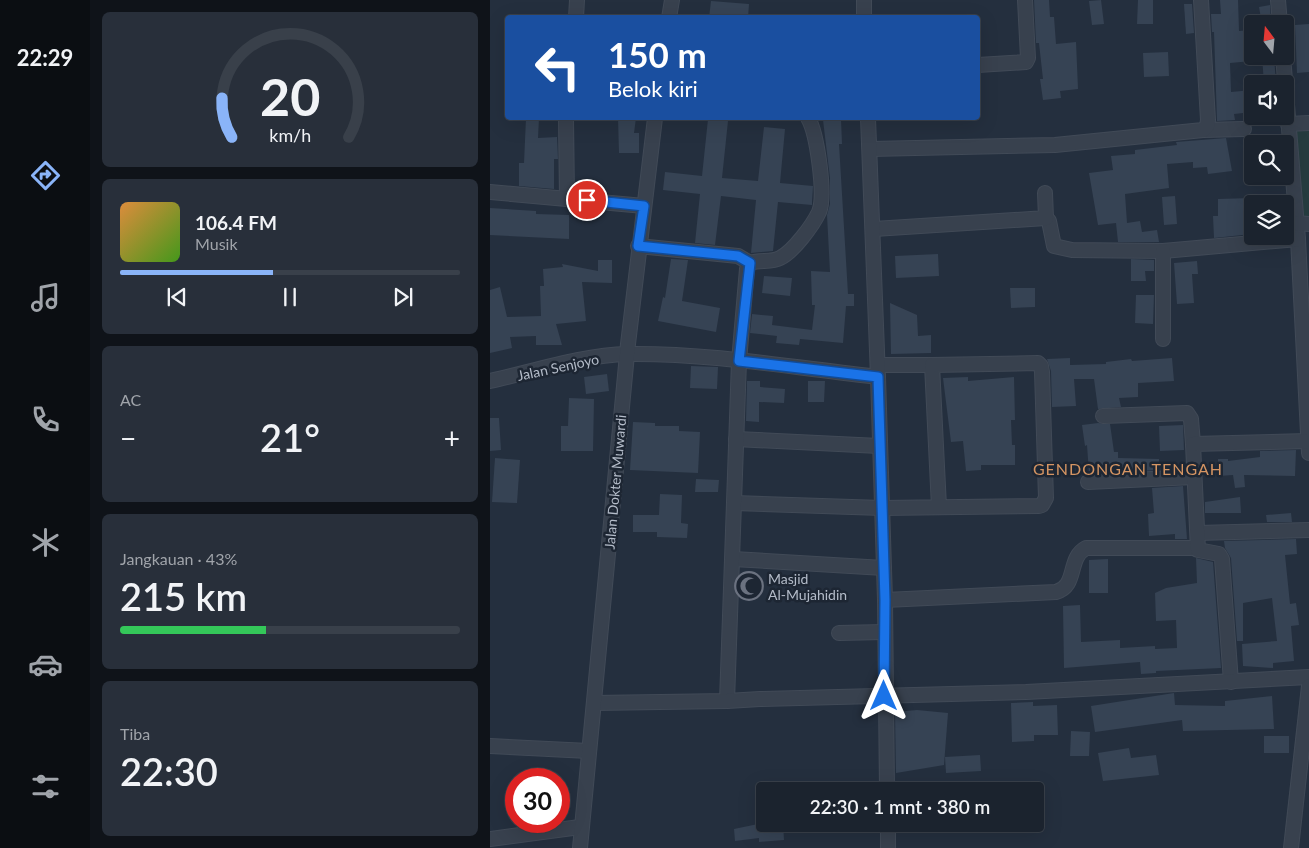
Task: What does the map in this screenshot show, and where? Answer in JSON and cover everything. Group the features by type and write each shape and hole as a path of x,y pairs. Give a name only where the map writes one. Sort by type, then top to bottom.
{"street":[{"path":"576,15 577,0"},
{"path":"670,15 672,0"},
{"path":"864,0 864,15"},
{"path":"980,65 1026,62 1028,58 1025,0"},
{"path":"1201,0 1208,120 1207,126 1203,130"},
{"path":"1278,0 1279,15"},
{"path":"566,120 568,199"},
{"name":"Jalan Dokter Muwardi","path":"580,848 580,827 594,702 638,246 655,120"},
{"path":"638,246 738,256 750,263 780,258 797,243 819,212 821,196 819,173 814,130 809,120"},
{"path":"868,120 874,229 885,600 884,696 887,782"},
{"path":"1294,124 1309,123"},
{"path":"1193,444 1309,447 1306,344 1298,239 1302,223 1288,125"},
{"path":"870,149 1056,144 1203,130 1244,129"},
{"path":"490,192 644,206"},
{"path":"1044,193 1046,218 1049,220 1054,246 1072,250 1162,251 1298,239"},
{"path":"874,229 1046,218"},
{"path":"1162,251 1163,339"},
{"path":"728,701 739,361 750,263"},
{"name":"Jalan Senjoyo","path":"490,381 588,359 627,354 878,371 932,366 1033,362 1041,366 1045,503 1039,506 939,507"},
{"path":"734,503 882,508 939,507 932,366"},
{"path":"1103,416 1187,414 1190,416 1198,548 1201,552 1219,554 1222,559 1232,682"},
{"path":"736,439 879,446"},
{"path":"1088,482 1194,477"},
{"path":"1198,533 1309,530"},
{"path":"885,600 1056,592 1064,590 1068,586 1076,556 1086,548 1198,548"},
{"path":"733,559 884,568"},
{"path":"839,634 884,632"},
{"path":"594,702 728,701 1035,692 1232,682 1309,676"},
{"path":"1291,848 1309,686"},
{"path":"490,746 588,751"},
{"path":"490,839 580,827"},
{"path":"888,832 888,848"}],"green space":[{"path":"1309,127 1309,217 1300,217 1293,128"}],"building":[{"path":"1034,0 1049,0 1050,17 1054,17 1056,44 1076,42 1078,89 1060,91 1061,98 1043,100 1040,79 1043,79 1039,43 1036,43"},
{"path":"1101,0 1104,24 1092,25 1089,1"},
{"path":"1138,0 1153,0 1153,24 1137,24"},
{"path":"1220,0 1238,0 1239,31 1244,31 1244,62 1230,63 1231,92 1244,91 1244,113 1234,114 1235,120 1217,121 1214,32 1212,32 1211,14 1221,14"},
{"path":"711,1 749,4 748,15 709,15"},
{"path":"1184,4 1192,4 1194,33 1186,34"},
{"path":"1270,5 1271,15 1260,15 1259,7"},
{"path":"1309,24 1309,72 1297,73 1295,25"},
{"path":"1168,52 1169,76 1144,77 1143,53"},
{"path":"1263,65 1275,65 1275,75 1263,75"},
{"path":"526,120 539,120 538,138 557,137 558,159 554,159 554,189 519,186 519,163 524,163"},
{"path":"618,120 636,120 634,133 639,133 639,153 619,153"},
{"path":"708,120 728,121 722,178 758,181 764,127 785,129 780,183 813,186 812,205 778,202 773,251 751,253 756,200 721,196 715,245 695,243 700,194 663,190 665,172 702,176"},
{"path":"823,120 841,120 842,144 839,144 848,294 854,294 854,306 846,306 843,343 800,339 799,345 776,343 777,336 750,333 752,314 773,316 772,325 812,330 815,305 812,305 811,271 830,272 827,215 830,204 830,178"},
{"path":"1226,138 1232,171 1208,174 1207,167 1193,168 1193,162 1167,164 1169,188 1125,194 1127,223 1140,221 1142,232 1157,230 1159,242 1118,242 1116,223 1098,225 1089,173 1113,170 1111,156 1135,154 1135,150 1177,145 1176,142"},
{"path":"1175,196 1177,224 1164,225 1162,197"},
{"path":"1244,198 1244,235 1214,238 1213,216 1218,216 1218,199"},
{"path":"490,208 536,211 536,214 569,215 569,239 490,235"},
{"path":"938,254 939,276 896,278 895,256"},
{"path":"671,259 688,260 682,301 720,308 716,332 658,321 663,297 665,298"},
{"path":"1131,259 1154,260 1154,271 1145,271 1146,281 1131,281"},
{"path":"598,260 612,260 612,283 582,282 586,321 556,324 562,345 536,345 536,336 510,337 512,348 490,353 490,290 500,287 507,317 541,316 540,286 544,286 543,269 563,267 562,264 598,271"},
{"path":"1197,261 1198,274 1192,274 1194,303 1177,304 1174,263"},
{"path":"764,276 792,278 790,296 762,293"},
{"path":"1010,288 1035,288 1035,307 1011,308"},
{"path":"1136,295 1154,295 1153,324 1135,323"},
{"path":"890,303 917,315 918,336 931,335 931,353 891,354"},
{"path":"1070,358 1070,365 1106,364 1106,362 1131,359 1132,361 1172,358 1174,381 1138,383 1138,397 1119,398 1121,407 1098,409 1094,379 1074,379 1076,406 1052,407 1051,371 1047,359"},
{"path":"691,366 718,367 717,389 690,388"},
{"path":"607,374 609,391 586,394 584,377"},
{"path":"968,377 968,381 1014,377 1015,420 1011,420 1012,445 1015,445 1015,465 981,465 981,470 966,471 963,441 951,442 943,378"},
{"path":"747,381 760,381 760,387 785,389 784,403 759,402 759,422 746,421"},
{"path":"808,381 825,381 824,402 808,402"},
{"path":"569,398 594,399 593,451 561,451 561,426 568,426"},
{"path":"490,418 499,418 501,450 490,451"},
{"path":"633,422 655,423 655,426 679,426 679,431 700,432 698,473 630,470"},
{"path":"1110,424 1114,452 1118,452 1118,458 1159,459 1159,470 1089,473 1087,445 1085,446 1082,425"},
{"path":"1183,425 1184,450 1160,451 1159,426"},
{"path":"1296,450 1295,476 1244,475 1245,487 1235,488 1233,475 1218,476 1218,459 1228,459 1228,461 1260,457 1260,451"},
{"path":"495,458 520,460 517,503 492,502"},
{"path":"696,479 719,480 718,492 695,492"},
{"path":"1183,486 1187,539 1175,539 1175,534 1149,536 1148,514 1154,513 1152,488"},
{"path":"660,494 682,495 681,523 688,524 687,538 657,537 657,532 633,532 633,515 659,515"},
{"path":"1240,497 1241,513 1205,513 1205,502"},
{"path":"1291,513 1292,522 1267,522 1266,515"},
{"path":"1296,539 1297,554 1285,555 1290,604 1296,603 1299,625 1291,626 1294,661 1273,663 1273,668 1243,666 1242,644 1277,641 1272,598 1243,603 1243,641 1237,641 1231,558 1225,548 1224,541"},
{"path":"1196,558 1213,562 1221,668 1156,671 1156,673 1141,674 1140,662 1064,668 1063,606 1080,605 1081,642 1120,640 1120,648 1155,646 1155,649 1177,648 1176,620 1156,621 1155,593 1166,588 1197,583"},
{"path":"1108,559 1108,593 1089,593 1089,560"},
{"path":"1174,693 1175,705 1225,706 1225,701 1272,696 1274,729 1183,731 1182,720 1095,732 1091,706"},
{"path":"1033,702 1033,706 1057,705 1058,735 1034,735 1034,741 1012,742 1011,703"},
{"path":"917,710 948,713 944,765 896,773 895,712"},
{"path":"1071,731 1090,732 1089,756 1070,756"},
{"path":"1264,736 1289,736 1289,753 1264,753"},
{"path":"1129,748 1131,758 1156,755 1159,775 1103,781 1098,753"},
{"path":"980,755 981,771 946,773 945,757"},
{"path":"756,824 756,832 784,832 784,840 759,842 759,838 735,841 734,829"}],"place":[{"name":"Masjid Al-Mujahidin","path":"749,586"}],"district":[{"name":"GENDONGAN TENGAH","path":"1128,468"}],"route":[{"path":"587,200 644,206 638,246 738,256 750,263 739,361 878,377 885,600 884,696"}]}
